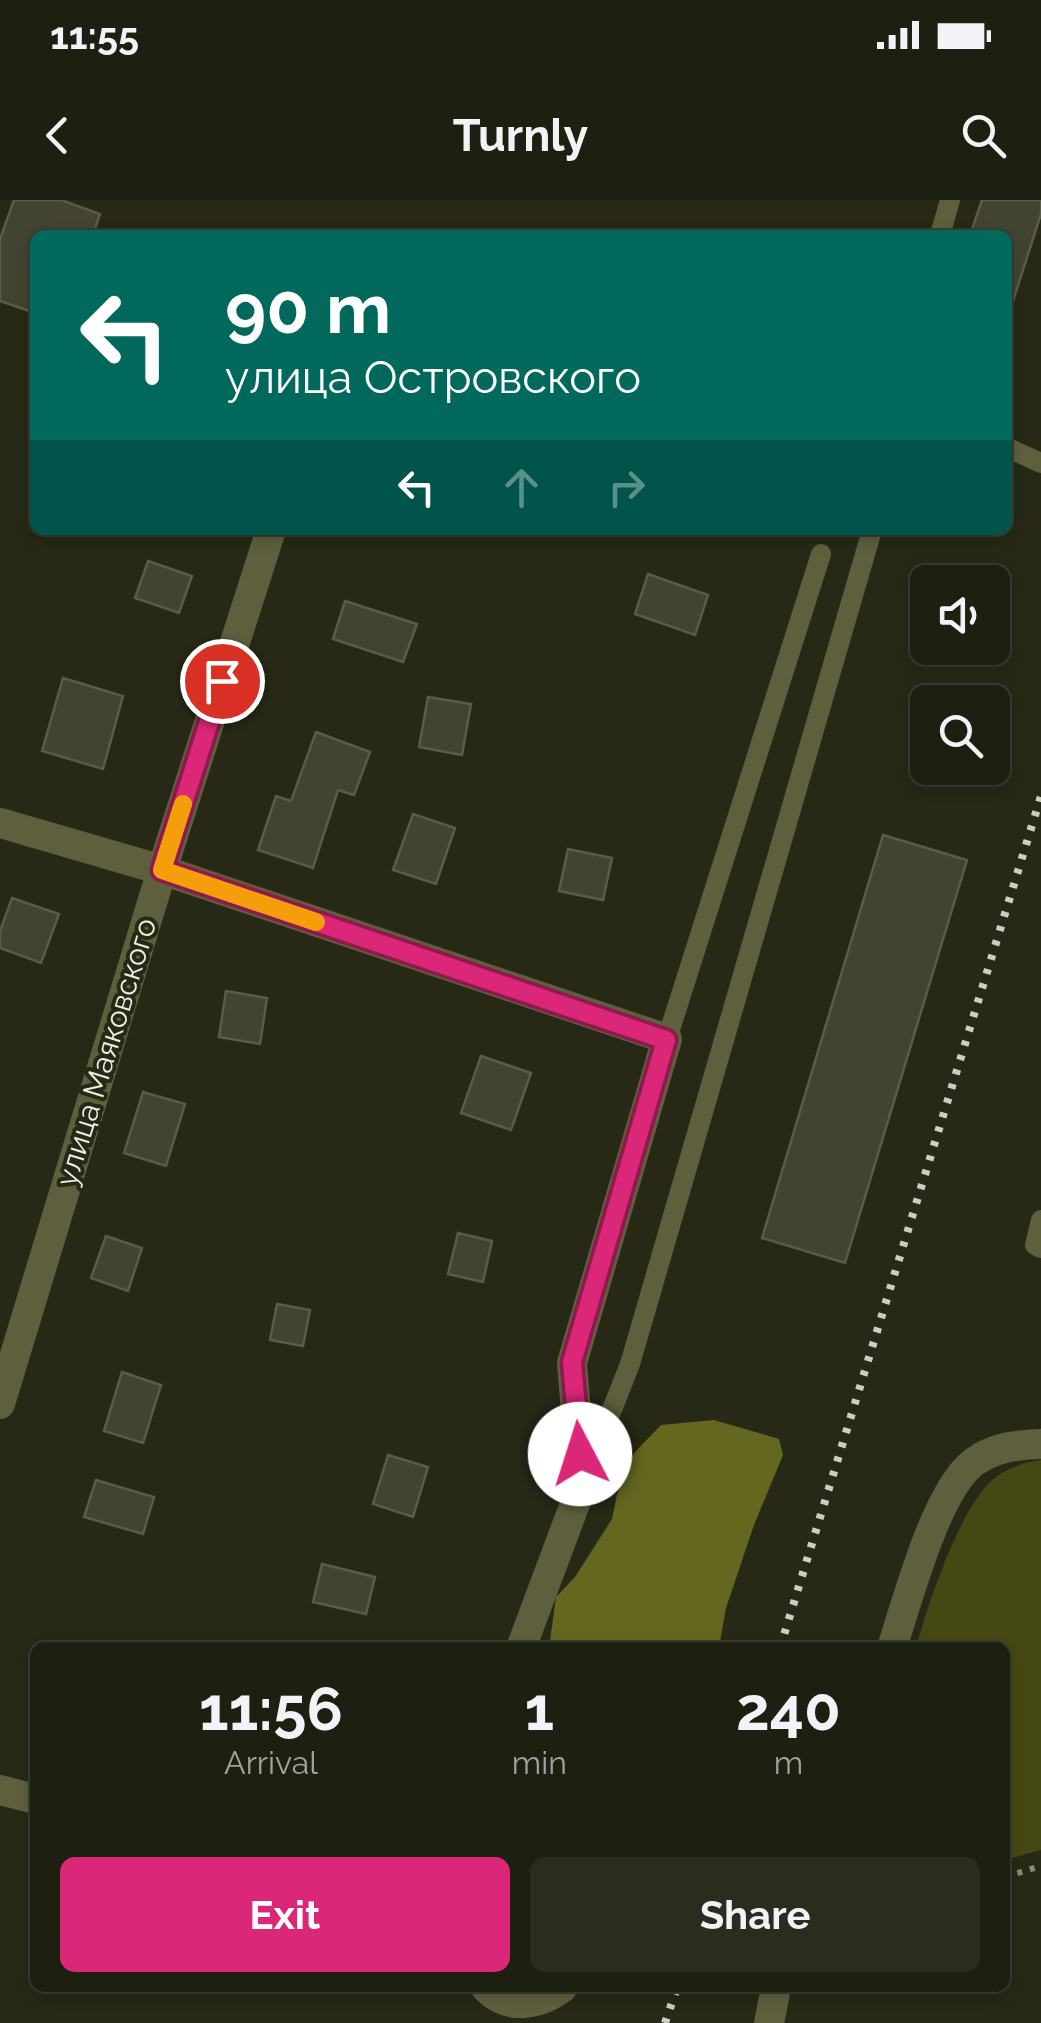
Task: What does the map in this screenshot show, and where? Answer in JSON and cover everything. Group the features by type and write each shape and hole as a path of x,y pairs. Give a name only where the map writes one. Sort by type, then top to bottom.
{"street":[{"name":"улица Маяковского","path":"0,1404 268,535"},
{"path":"0,823 162,870 666,1040 572,1362 582,1485 522,1642"},
{"path":"894,1642 931,1532 947,1497 972,1463 1009,1445 1041,1444"},
{"path":"0,1790 30,1798"},
{"path":"490,1992 519,2004 545,2000 556,1992"}],"lane":[{"path":"941,230 950,200"},
{"path":"1012,450 1041,463"},
{"path":"582,1485 630,1364 871,535"},
{"path":"666,1040 821,554"},
{"path":"1041,1220 1035,1246 1041,1248"}],"path":[{"path":"1010,1875 1041,1866"}],"shaded area":[{"path":"714,1420 779,1439 783,1455 754,1525 726,1608 720,1642 550,1642 556,1597 575,1577 612,1519 634,1453 661,1425"},
{"path":"1041,1460 1041,1850 1010,1859 1010,1642 918,1642 948,1555 971,1508 997,1476 1018,1465"}],"building":[{"path":"14,200 61,200 100,214 95,230 30,230 30,311 0,301 0,239"},
{"path":"982,200 1041,200 1041,214 1013,301 1012,230 972,230"},
{"path":"148,561 192,576 179,613 135,598"},
{"path":"648,574 708,595 695,635 635,614"},
{"path":"345,601 417,624 403,662 333,639"},
{"path":"63,678 123,696 103,769 42,751"},
{"path":"428,697 471,704 462,755 419,747"},
{"path":"316,732 370,752 354,795 338,790 313,868 258,850 276,796 291,801"},
{"path":"413,814 455,828 436,884 393,870"},
{"path":"883,835 967,860 845,1263 762,1238"},
{"path":"568,849 612,858 603,900 559,891"},
{"path":"12,898 59,914 41,963 0,948 0,931"},
{"path":"226,991 267,998 260,1044 219,1037"},
{"path":"481,1056 531,1073 511,1130 461,1113"},
{"path":"143,1092 185,1104 166,1166 124,1153"},
{"path":"458,1233 492,1241 483,1282 448,1274"},
{"path":"106,1236 142,1248 128,1291 91,1278"},
{"path":"277,1304 310,1310 303,1346 270,1340"},
{"path":"122,1372 161,1385 143,1443 104,1431"},
{"path":"388,1455 428,1467 413,1517 373,1504"},
{"path":"96,1480 154,1497 143,1534 84,1517"},
{"path":"322,1564 375,1577 366,1614 313,1602"}],"railway":[{"path":"782,1642 1041,796"},
{"path":"665,2023 676,1992"}],"slow traffic":[{"path":"183,804 162,870 316,922"}],"route":[{"path":"222,681 162,870 666,1040 572,1362 580,1454"}]}
